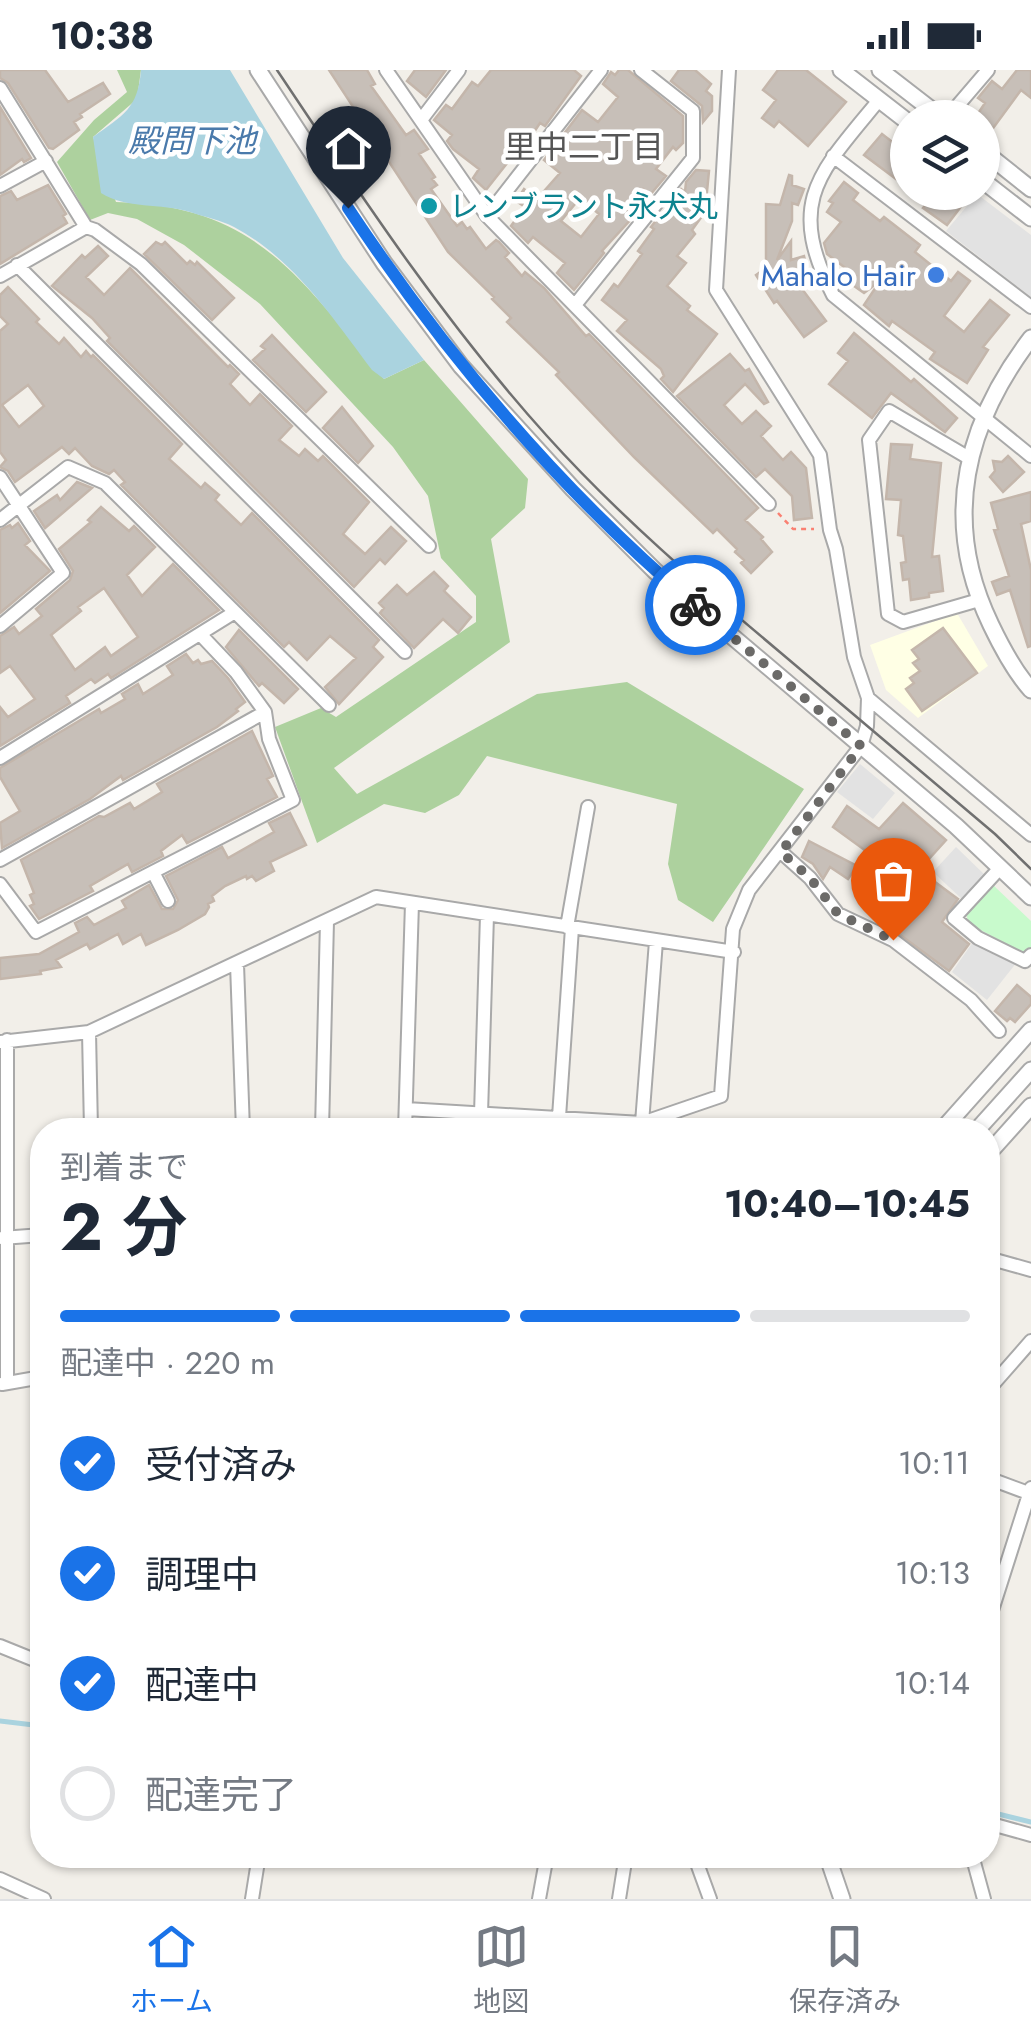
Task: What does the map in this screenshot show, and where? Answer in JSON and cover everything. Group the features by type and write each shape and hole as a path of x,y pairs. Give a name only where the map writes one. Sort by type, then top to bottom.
{"street":[{"path":"258,70 384,263 474,379 573,490 655,572 861,746 1031,897"},
{"path":"386,70 486,216 769,504"},
{"path":"421,120 459,70"},
{"path":"486,216 601,70"},
{"path":"575,306 693,158 693,111 641,70"},
{"path":"657,1118 721,1096 733,929 749,890 861,746 867,726 868,698 854,657 820,455 716,290 729,70"},
{"path":"841,70 890,108"},
{"path":"880,70 921,100"},
{"path":"961,100 988,70"},
{"path":"0,88 86,228"},
{"path":"879,100 834,156 810,198 811,243 833,294 1031,456"},
{"path":"834,156 1031,307"},
{"path":"0,186 46,160"},
{"path":"1000,164 1031,189"},
{"path":"1000,194 1031,218"},
{"path":"0,276 86,228 96,230 141,264 430,546"},
{"path":"16,265 405,652"},
{"path":"1031,338 1007,369 983,416 968,458 962,506 965,549 978,600 1020,678 1031,690"},
{"path":"968,458 889,410 869,440 888,614 903,622 978,600"},
{"path":"0,520 68,466 105,483 329,705"},
{"path":"0,477 63,573 0,626"},
{"path":"0,758 235,612"},
{"path":"0,884 36,932 293,800 269,738 265,712 236,672 200,634"},
{"path":"868,698 1031,836"},
{"path":"0,860 265,712"},
{"path":"406,1109 559,1118 570,927 588,808"},
{"path":"781,852 810,878 838,914 893,940 971,1000 998,1031"},
{"path":"1000,868 954,918 978,938 1025,961 1031,955"},
{"path":"153,872 168,901"},
{"path":"30,1379 4,1384 4,1041 89,1032 376,897 734,952"},
{"path":"406,1118 412,903"},
{"path":"481,1114 487,915"},
{"path":"322,1118 326,921"},
{"path":"642,1118 656,941"},
{"path":"237,964 243,1118"},
{"path":"953,1118 1031,1030"},
{"path":"89,1032 91,1118"},
{"path":"988,1118 1031,1070"},
{"path":"1000,1141 1031,1106"},
{"path":"3,1238 30,1236"},
{"path":"1000,1261 1031,1270"},
{"path":"1000,1376 1031,1340"},
{"path":"1000,1482 1030,1491 1000,1585"},
{"path":"0,1646 30,1658"},
{"path":"1000,1826 1031,1835"},
{"path":"252,1899 257,1868"},
{"path":"539,1899 545,1868"},
{"path":"619,1899 624,1868"},
{"path":"699,1868 710,1899"},
{"path":"831,1868 842,1899"},
{"path":"976,1868 984,1899"},
{"path":"0,1879 39,1898"}],"path":[{"path":"769,504 793,529 830,530"}],"shaded area":[{"path":"964,210 998,210 1031,235 1031,297 946,231"},
{"path":"957,613 988,666 918,718 886,690 870,645"},
{"path":"860,764 895,793 873,819 837,792"},
{"path":"956,847 986,876 963,900 933,872"},
{"path":"973,942 1017,962 987,1000 952,972"}],"green space":[{"path":"117,70 141,70 137,99 93,137 116,202 165,206 206,217 242,233 301,281 384,379 424,360 528,479 525,508 491,539 510,642 334,768 357,794 537,694 627,682 804,789 713,922 678,900 668,864 677,804 487,756 459,795 425,813 384,804 317,843 275,727 321,708 336,717 476,622 476,596 441,558 428,496 393,447 260,304 184,245 137,219 108,213 90,220 57,162 94,120 127,92"},
{"path":"992,884 1031,921 1031,948 1026,954 969,924 966,914"}],"water":[{"name":"殿問下池","path":"141,70 230,70 343,258 424,360 384,379 372,370 293,272 256,240 212,219 179,209 121,201 101,193 93,137 132,103"}],"building":[{"path":"0,70 45,70 68,102 103,83 110,94 80,114 82,117 74,122 79,130 53,149 8,83 0,78"},
{"path":"329,70 367,70 375,84 371,86 406,135 414,130 428,149 419,154 435,177 432,179 437,185 431,189 457,226 462,222 467,229 470,227 486,249 496,240 499,242 509,253 505,257 522,276 525,272 544,288 586,336 589,334 758,508 745,520 772,552 751,573 741,563 744,560 735,552 737,549 717,529 713,533 634,457 556,375 559,372 507,322 511,318 494,297 448,252"},
{"path":"415,70 446,70 426,97 407,81"},
{"path":"491,70 574,70 581,76 545,126 540,123 519,155 516,152 486,190 473,178 479,169 453,149 447,141 452,135 434,120 446,105 452,109 472,82 478,86"},
{"path":"619,70 628,70 683,116 683,143 676,150 673,147 656,169 666,176 650,195 643,189 626,210 633,217 574,290 557,273 565,263 533,237 528,243 511,226 525,207 516,201 524,189 537,199 560,173 544,160 582,110 598,122 618,97 603,84 611,72 615,75","holes":["580,198 599,214 581,237 561,221"]},
{"path":"679,70 695,70 711,84 706,91 712,96 712,111 703,122 702,106 671,81"},
{"path":"778,70 806,70 846,102 808,146 779,121 774,127 762,118 776,100 763,90"},
{"path":"1017,70 1031,70 1031,98 1021,90 1000,119 1000,100 978,98 992,81 1002,89"},
{"path":"0,107 31,158 24,162 22,159 0,175"},
{"path":"882,134 890,140 890,174 864,155"},
{"path":"696,170 709,171 705,212 692,230 695,234 677,256 686,263 667,286 690,306 687,310 717,334 673,392 661,379 661,369 617,331 627,320 602,300 614,284 618,287 642,254 638,251 654,229 651,227 681,189 685,192 686,182"},
{"path":"789,175 792,185 804,189 798,205 792,203 792,221 777,260 791,241 791,260 804,256 807,268 803,269 811,284 802,289 826,321 804,337 756,275 766,268 766,204 780,205"},
{"path":"844,182 858,193 853,200 880,221 884,217 920,245 915,252 951,281 958,272 970,281 944,316 964,332 990,300 1009,315 983,347 988,350 967,383 930,359 935,352 892,321 889,326 864,305 880,281 864,293 851,284 856,276 827,254 824,243 841,222 827,212 833,203 829,201"},
{"path":"48,185 66,214 63,216 67,223 0,264 0,196 11,191 17,200"},
{"path":"926,210 958,210 947,225"},
{"path":"156,242 165,242 187,264 197,262 234,298 212,320 144,254"},
{"path":"98,246 108,256 86,277 104,295 130,268 239,374 230,384 250,405 260,394 292,426 279,440 299,456 305,449 318,461 323,456 369,502 343,534 365,554 391,527 406,541 385,564 380,559 354,587 107,341 110,338 92,318 52,286 82,255 85,258"},
{"path":"8,287 59,344 64,338 81,357 86,351 93,355 182,444 169,459 201,488 205,483 219,495 215,500 241,525 252,513 379,640 373,647 383,657 339,704 325,687 356,658 330,636 307,660 289,642 284,647 121,485 125,482 114,470 109,474 92,466 75,448 69,454 62,447 15,482 0,467 6,460 0,452 0,331 8,324 0,316 0,295","holes":["28,385 44,406 19,427 2,405"]},
{"path":"854,333 957,418 945,432 891,393 872,418 829,384 848,361 838,353"},
{"path":"272,335 326,392 306,412 253,360"},
{"path":"730,354 745,371 749,369 768,402 764,404 745,384 724,405 742,424 756,411 771,426 761,436 783,460 791,452 806,468 812,518 794,520 792,496 765,469 756,477 677,396"},
{"path":"342,407 373,446 358,463 323,428"},
{"path":"891,444 912,445 910,459 941,463 932,557 939,556 943,591 929,593 929,597 911,600 909,579 903,580 901,563 906,562 903,536 898,535 901,500 886,499"},
{"path":"1008,456 1024,472 1003,492 990,477 995,471 993,461 1002,462"},
{"path":"77,482 92,488 45,528 34,511 57,495 60,500"},
{"path":"1031,492 1031,521 1021,524 1031,570 1028,647 1010,590 997,595 992,582 1009,576 994,530 998,529 991,503"},
{"path":"101,507 129,531 134,526 155,547 127,575 142,596 173,564 219,610 111,678 108,674 95,683 91,679 66,696 70,703 0,746 0,707 8,717 35,699 10,666 0,673 0,636 14,627 19,634 42,616 36,609 70,580 73,571 59,549 91,522 88,520","holes":["104,588 138,637 111,656 105,647 75,670 51,635 81,611 78,607"]},
{"path":"18,523 30,541 25,545 50,571 0,613 0,530"},
{"path":"434,572 448,586 444,591 471,617 458,633 443,619 414,648 380,613 384,608 379,603 397,585 407,595"},
{"path":"943,628 977,673 922,711 906,689 914,683 910,678 920,671 913,663 919,659 912,650"},
{"path":"239,630 298,689 284,703 262,683 259,686 226,647"},
{"path":"186,654 193,663 212,661 228,678 245,702 238,711 217,727 123,780 121,776 90,799 2,848 0,823 20,811 0,777 0,768 99,709 101,713 125,699 122,694 138,684 143,694 173,675 167,666"},
{"path":"252,731 273,776 267,779 277,797 187,843 182,835 161,851 163,856 132,872 128,864 90,886 93,891 39,919 30,906 34,904 30,895 34,893 21,860 99,816 130,803 134,809 162,792 157,784"},
{"path":"903,803 946,840 919,870 958,899 942,922 969,944 949,971 880,920 899,888 894,883 899,875 833,827 847,806 879,829"},
{"path":"290,813 306,845 270,862 274,871 256,881 246,876 225,886 212,896 214,901 208,904 205,914 178,930 146,945 141,934 123,944 118,934 90,949 87,944 56,960 61,967 40,971 41,974 0,979 0,958 39,954 79,932 75,923 87,917 94,925 126,908 122,901 149,885 162,909 173,909 178,900 166,876 222,847 228,858 274,832 269,823"},
{"path":"809,841 857,866 848,879 830,867 823,879 813,864 802,857"},
{"path":"1017,985 1031,997 1031,1004 1015,1022 1010,1018 1007,1021 995,1011"}],"waterway":[{"path":"0,1721 30,1725"},
{"path":"1000,1814 1031,1822"}],"tram line":[{"path":"277,70 439,304 574,465 690,575 995,834 1031,869"}],"way so far":[{"path":"695,605 861,746 781,852 810,878 838,914 893,940"}],"place":[{"name":"レンブラント永犬丸","path":"429,206"},
{"name":"Mahalo Hair","path":"936,275"}],"district":[{"name":"里中二丁目","path":"584,147"}],"route":[{"path":"348,208 462,366 573,490 655,572 695,605"}]}
